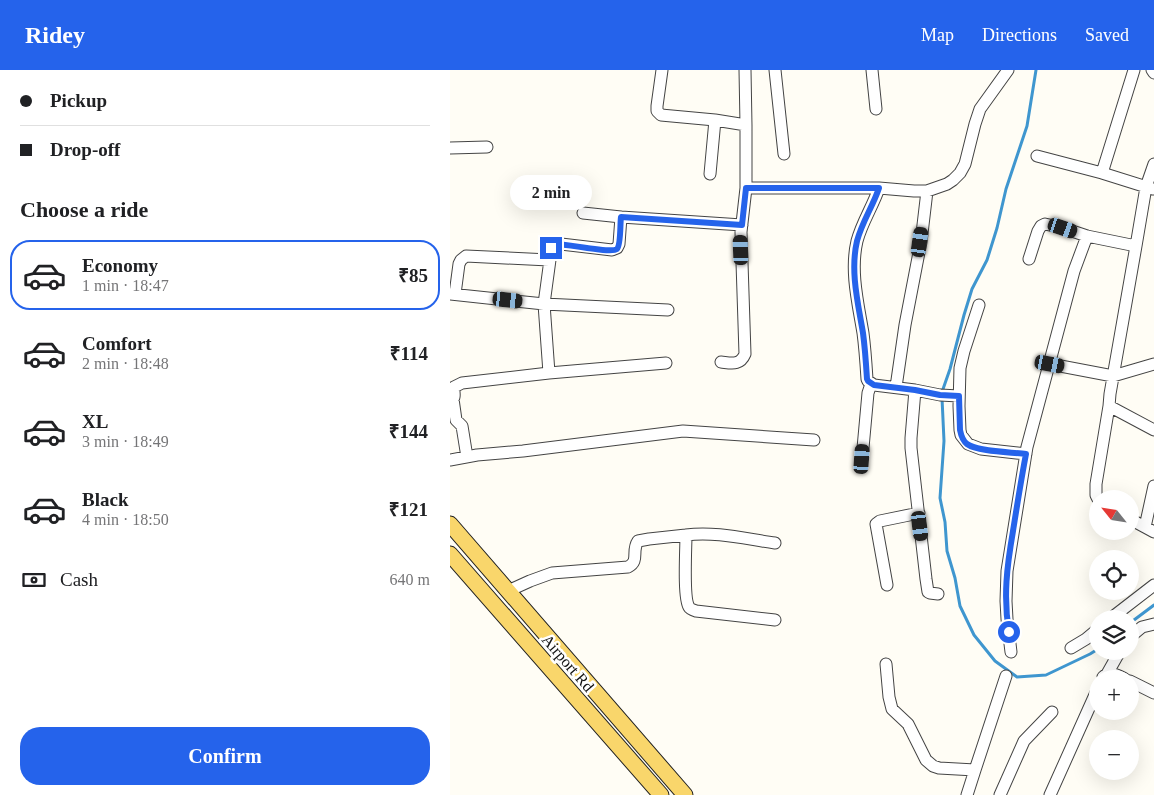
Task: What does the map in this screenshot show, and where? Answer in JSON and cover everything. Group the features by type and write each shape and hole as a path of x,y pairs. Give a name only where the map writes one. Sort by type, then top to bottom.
{"main road":[{"path":"450,524 685,795"},
{"name":"Airport Rd","path":"450,554 660,795"}],"street":[{"path":"662,70 657,106 661,115 746,124"},
{"path":"721,362 740,362 745,354 741,232 746,188 745,70"},
{"path":"776,70 784,154"},
{"path":"872,70 876,109"},
{"path":"746,188 879,188 914,192 927,191 947,184 960,173 965,164 974,124 980,109 1008,70"},
{"path":"1102,173 1134,70"},
{"path":"1152,70 1154,74"},
{"path":"710,174 715,120"},
{"path":"450,148 487,147"},
{"path":"1037,156 1150,188"},
{"path":"1095,490 1136,246 1154,164"},
{"path":"879,188 857,242 855,272 867,379 874,385 957,396"},
{"path":"896,387 927,191"},
{"path":"583,213 742,225"},
{"path":"549,373 544,304 552,245 615,250 619,244 621,217"},
{"path":"1029,259 1038,231 1045,224 1087,236 1136,246"},
{"path":"1012,652 1007,619 1007,571 1026,454 1038,402 1050,364 1074,271 1087,236"},
{"path":"549,260 466,256 459,264 452,294 544,304 668,310"},
{"path":"979,305 960,368 957,396 961,435 968,444 981,449 1026,454"},
{"path":"1050,364 1113,376 1154,362"},
{"path":"468,457 462,426 456,420 451,400 455,396 454,388 458,384 549,373 666,363"},
{"path":"862,459 868,393 871,384"},
{"path":"915,390 911,443 928,590 930,593 938,594"},
{"path":"1109,406 1154,430"},
{"path":"450,460 683,431 814,440"},
{"path":"1139,524 1150,530 1154,486"},
{"path":"887,585 876,524 880,521 919,513"},
{"path":"508,591 552,573 633,565 635,562 635,546 638,541 649,538 696,534 775,543"},
{"path":"686,535 685,574 688,606 696,611 775,620"},
{"path":"1122,610 1154,585"},
{"path":"1139,630 1154,624"},
{"path":"1071,648 1089,636"},
{"path":"886,664 892,709 908,724 926,760 939,768 975,770"},
{"path":"967,795 1006,676"},
{"path":"1139,686 1154,693"},
{"path":"1050,795 1089,708"},
{"path":"1000,795 1024,741 1052,712"}],"waterway":[{"path":"942,392 972,289 987,260 1006,189 1027,126 1036,70"},
{"path":"942,398 944,441 940,498 945,522 947,551 955,578 960,606 974,635 995,661 1017,677 1046,675 1089,654"},
{"path":"1139,616 1154,605"}],"route":[{"path":"551,248 553,244 561,244 615,250 619,244 621,217 742,225 746,188 879,188 857,242 855,272 868,381 874,385 959,396 960,430 961,435 968,444 981,449 1026,454 1007,571 1006,601 1009,632"}]}
